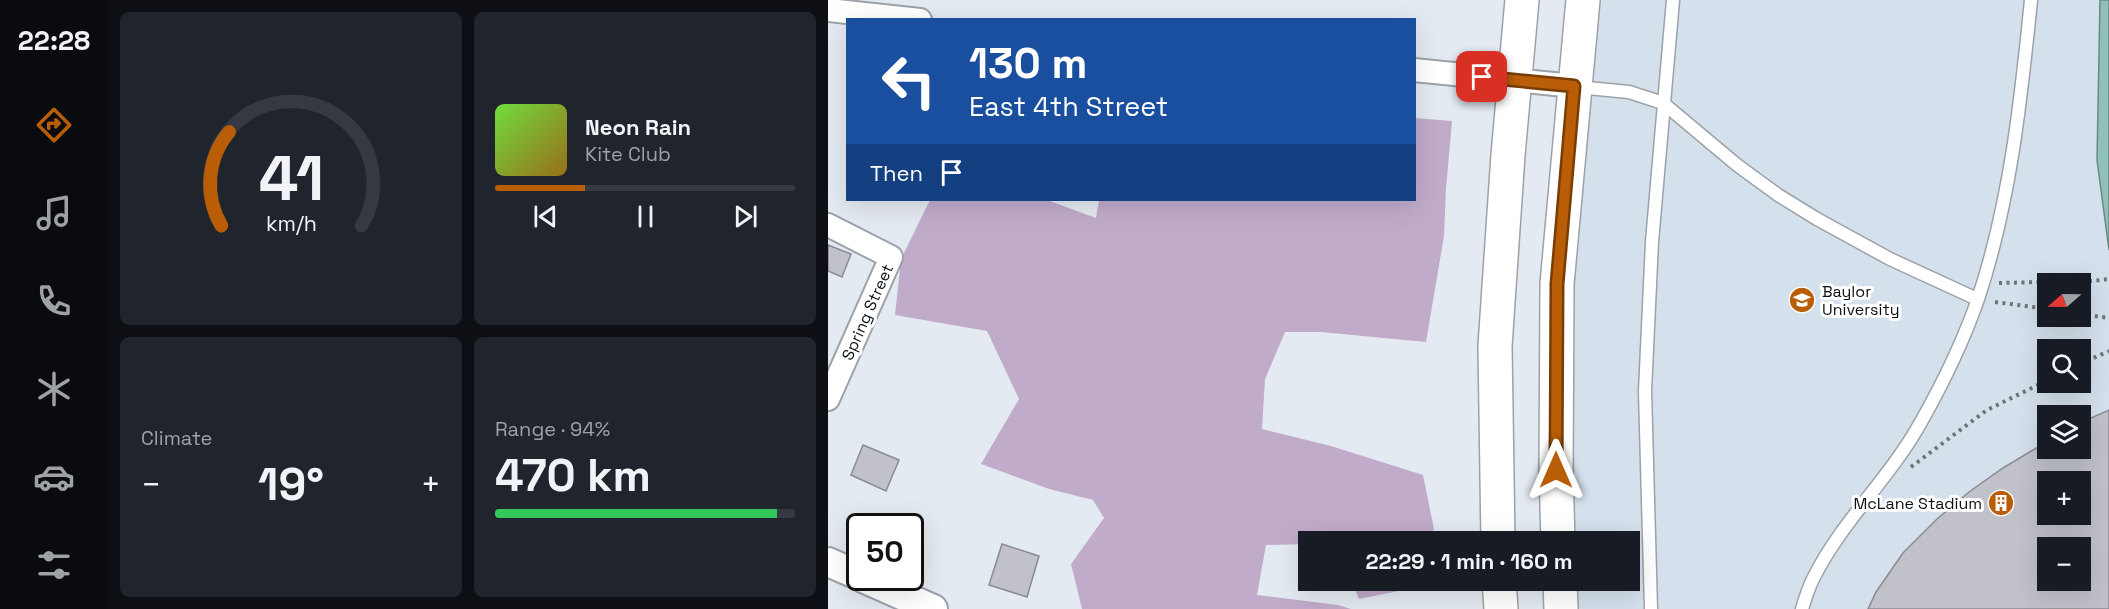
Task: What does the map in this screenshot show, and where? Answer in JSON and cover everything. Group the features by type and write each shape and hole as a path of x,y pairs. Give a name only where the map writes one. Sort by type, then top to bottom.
{"main road":[{"path":"1498,531 1495,346 1522,0"},
{"path":"1558,531 1557,284 1583,0"},
{"path":"1500,591 1501,609"},
{"path":"1560,591 1561,609"}],"street":[{"path":"828,10 902,18"},
{"path":"1416,70 1574,86"},
{"name":"Spring Street","path":"828,225 891,257 828,399"},
{"path":"828,562 846,570"},
{"path":"892,591 933,609"}],"lane":[{"path":"1651,609 1645,391 1652,242 1673,0"},
{"path":"1802,609 1812,580 1830,549 1911,441 1936,395 1977,299 1991,254 2003,200 2022,81 2031,0"},
{"path":"1574,86 1629,92 1663,103 1737,165 1816,219 1890,259 1977,299"}],"path":[{"path":"2000,283 2092,282 2109,279"},
{"path":"1995,302 2037,308"},
{"path":"2091,316 2109,318"},
{"path":"2091,359 2109,351"},
{"path":"1906,471 1987,410 2037,385"}],"shaded area":[{"name":"Baylor University","path":"1583,0 2109,0 2109,609 1561,609 1560,591 1640,591 1640,531 1559,531"},
{"path":"2100,0 2109,0 2109,250 2097,160"},
{"path":"1416,118 1452,121 1444,236 1426,342 1321,332 1285,332 1265,379 1262,429 1331,446 1423,475 1433,531 1298,531 1298,544 1266,545 1257,595 1338,605 1351,609 1082,609 1071,564 1104,518 1093,500 1049,489 981,464 1019,399 987,331 895,315 901,259 930,201 1050,201 1096,218 1099,201 1416,201"},
{"path":"1355,591 1399,591 1359,599"}],"building":[{"path":"828,245 851,254 842,277 828,271"},
{"name":"McLane Stadium","path":"2109,410 2109,609 1868,609 1876,592 1903,553 1937,519 2003,468 2037,448 2037,459 2091,459 2091,418"},
{"path":"863,445 899,460 886,491 851,475"},
{"path":"1002,544 1039,556 1027,597 989,585"}],"place":[{"name":"Baylor University","path":"1802,300"},
{"name":"McLane Stadium","path":"2001,503"}],"route":[{"path":"1482,77 1574,86 1557,284 1556,470"}]}
